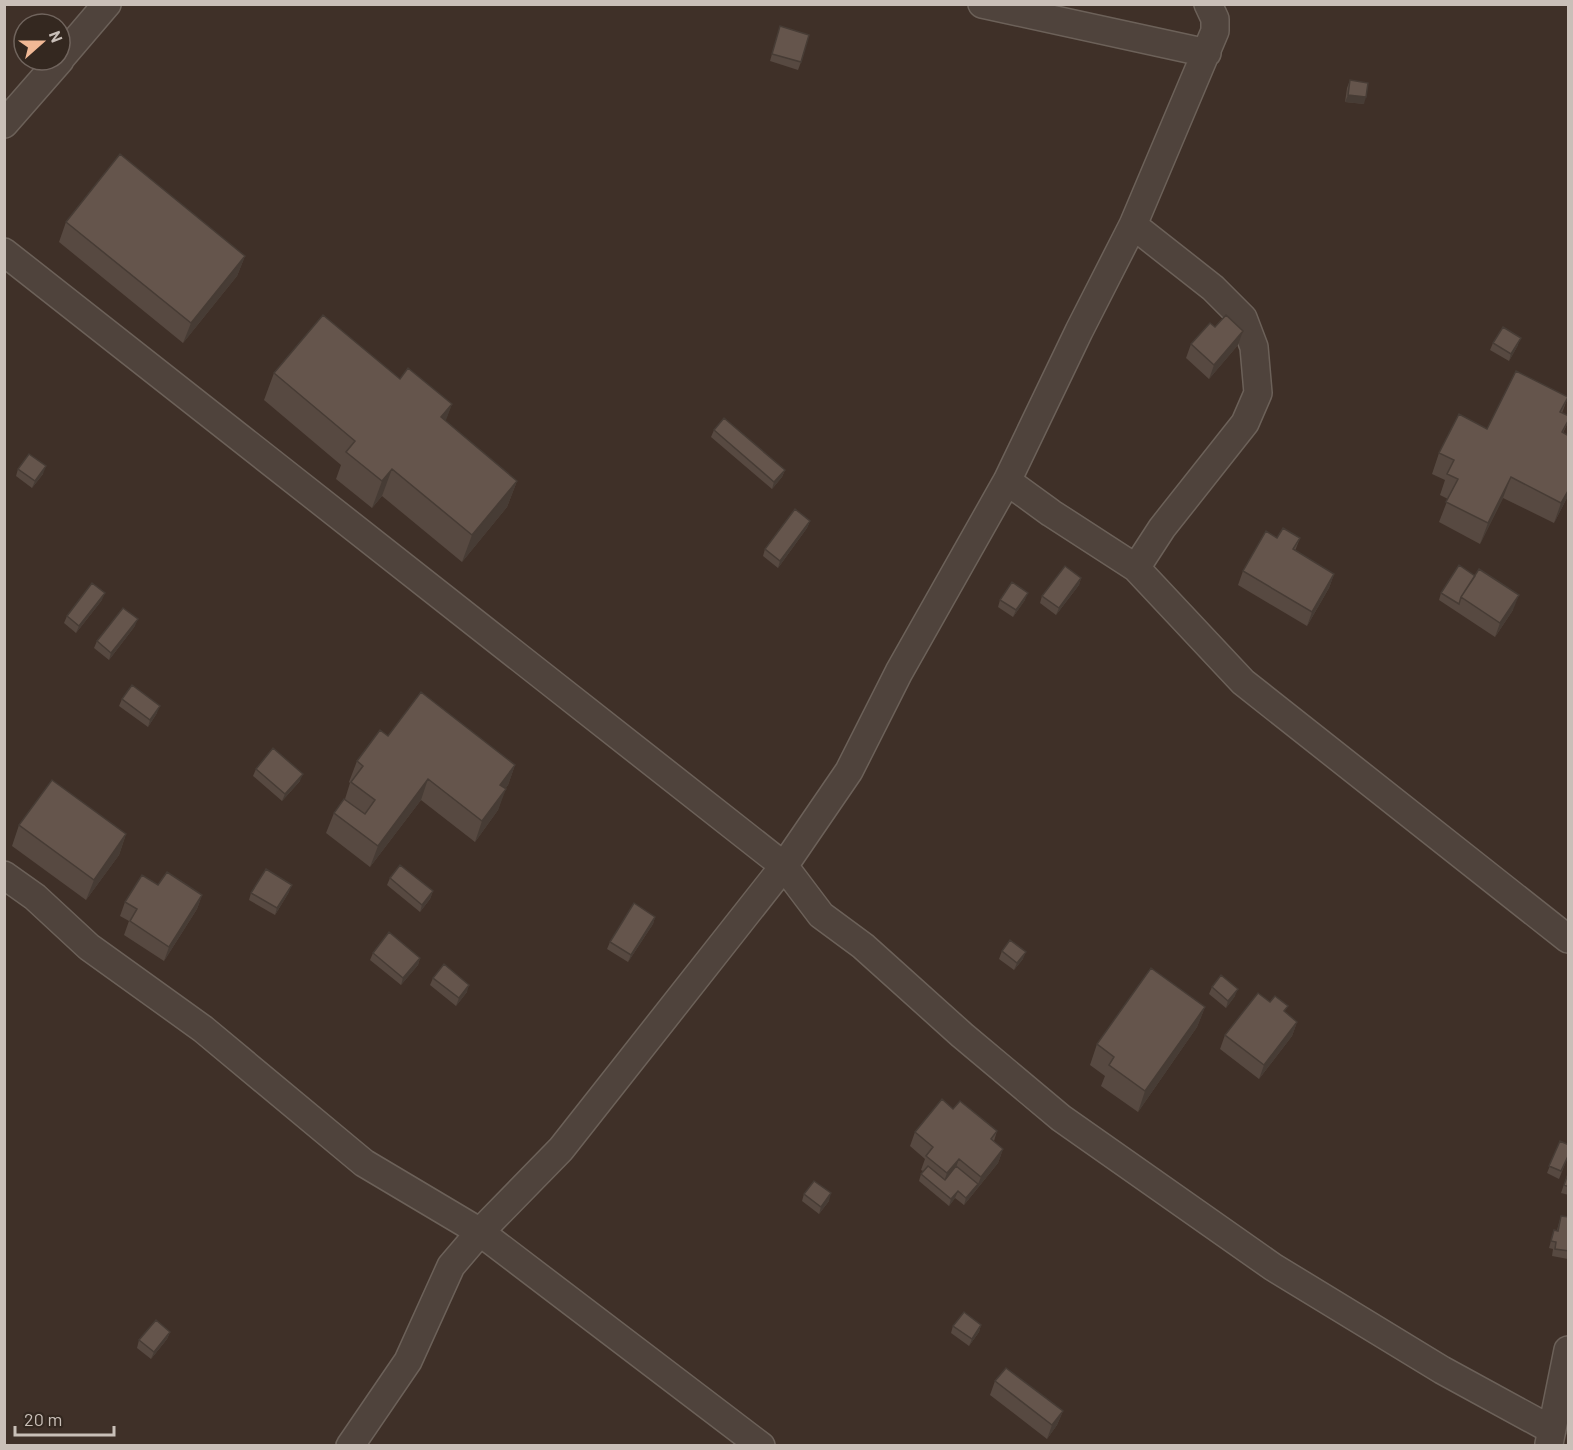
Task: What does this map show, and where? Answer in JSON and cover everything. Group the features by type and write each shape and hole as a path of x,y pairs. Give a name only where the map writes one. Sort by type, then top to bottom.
{"street":[{"path":"72,46 107,4"},
{"path":"982,4 1207,53"},
{"path":"350,1446 408,1361 451,1266 480,1232 561,1149 784,866 849,771 899,672 1007,481 1079,331 1134,225 1215,31 1215,19 1208,4"},
{"path":"4,124 50,72"},
{"path":"1134,225 1214,288 1243,318 1254,347 1258,393 1245,423 1162,528 1136,568"},
{"path":"4,252 784,866 821,915 863,945 962,1035 1061,1118 1273,1267 1550,1438 1569,1350"},
{"path":"1007,481 1051,513 1136,568 1243,682 1569,939"},
{"path":"4,875 34,897 89,948 203,1029 364,1162 480,1232 761,1446"}],"building":[{"path":"780,26 809,35 801,62 772,54"},
{"path":"1350,80 1368,83 1366,97 1348,95"},
{"path":"120,154 245,256 191,323 66,222"},
{"path":"323,315 400,379 408,368 452,404 441,417 517,481 472,535 392,469 382,481 346,452 355,441 274,373"},
{"path":"1226,315 1243,331 1214,365 1191,344 1210,323 1215,327"},
{"path":"1503,327 1521,338 1511,354 1493,343"},
{"path":"1516,371 1568,397 1560,412 1569,416 1562,432 1569,436 1569,489 1561,503 1511,477 1488,523 1446,502 1458,479 1447,474 1454,460 1439,453 1459,414 1487,429"},
{"path":"724,418 785,470 774,482 714,430"},
{"path":"29,454 46,466 35,481 18,469"},
{"path":"795,509 810,521 780,561 765,549"},
{"path":"1283,528 1300,538 1293,549 1334,574 1312,612 1243,571 1266,531 1277,538"},
{"path":"1459,565 1475,576 1459,604 1441,593"},
{"path":"1065,566 1081,578 1059,608 1042,596"},
{"path":"1479,569 1519,595 1500,623 1461,597"},
{"path":"1012,582 1028,593 1016,610 1000,600"},
{"path":"92,583 105,593 79,626 67,616"},
{"path":"123,608 138,619 111,653 97,641"},
{"path":"132,685 160,706 150,720 122,699"},
{"path":"421,692 515,765 500,785 506,789 482,821 428,779 378,846 334,813 344,799 365,814 375,800 351,782 363,766 357,761 380,730 388,736"},
{"path":"273,748 303,774 285,794 256,769"},
{"path":"52,780 126,834 94,880 19,825"},
{"path":"400,865 433,891 422,905 390,878"},
{"path":"266,869 292,885 277,908 251,893"},
{"path":"167,872 202,895 169,947 130,921 137,909 125,902 142,875 158,885"},
{"path":"634,903 655,917 631,955 610,942"},
{"path":"389,932 420,958 403,978 373,953"},
{"path":"1010,940 1026,952 1017,963 1002,951"},
{"path":"444,964 469,985 459,998 433,978"},
{"path":"1151,968 1205,1007 1145,1091 1109,1065 1114,1057 1097,1044"},
{"path":"1221,975 1238,989 1228,1001 1212,987"},
{"path":"1258,993 1270,1002 1275,996 1288,1006 1284,1011 1297,1022 1264,1065 1225,1035"},
{"path":"942,1099 953,1109 960,1101 997,1131 991,1139 1003,1149 981,1177 959,1159 947,1173 926,1156 933,1147 915,1132"},
{"path":"1560,1141 1569,1145 1569,1154 1561,1171 1549,1166"},
{"path":"928,1166 945,1180 956,1166 978,1184 966,1198 958,1191 951,1199 921,1174"},
{"path":"1569,1171 1569,1187 1564,1185"},
{"path":"814,1181 831,1193 821,1207 804,1194"},
{"path":"1561,1216 1569,1217 1569,1251 1555,1249 1556,1242 1551,1241 1554,1230 1558,1231"},
{"path":"964,1312 981,1325 972,1339 953,1326"},
{"path":"156,1320 170,1332 154,1352 139,1340"},
{"path":"1006,1368 1063,1411 1052,1425 995,1381"}]}
